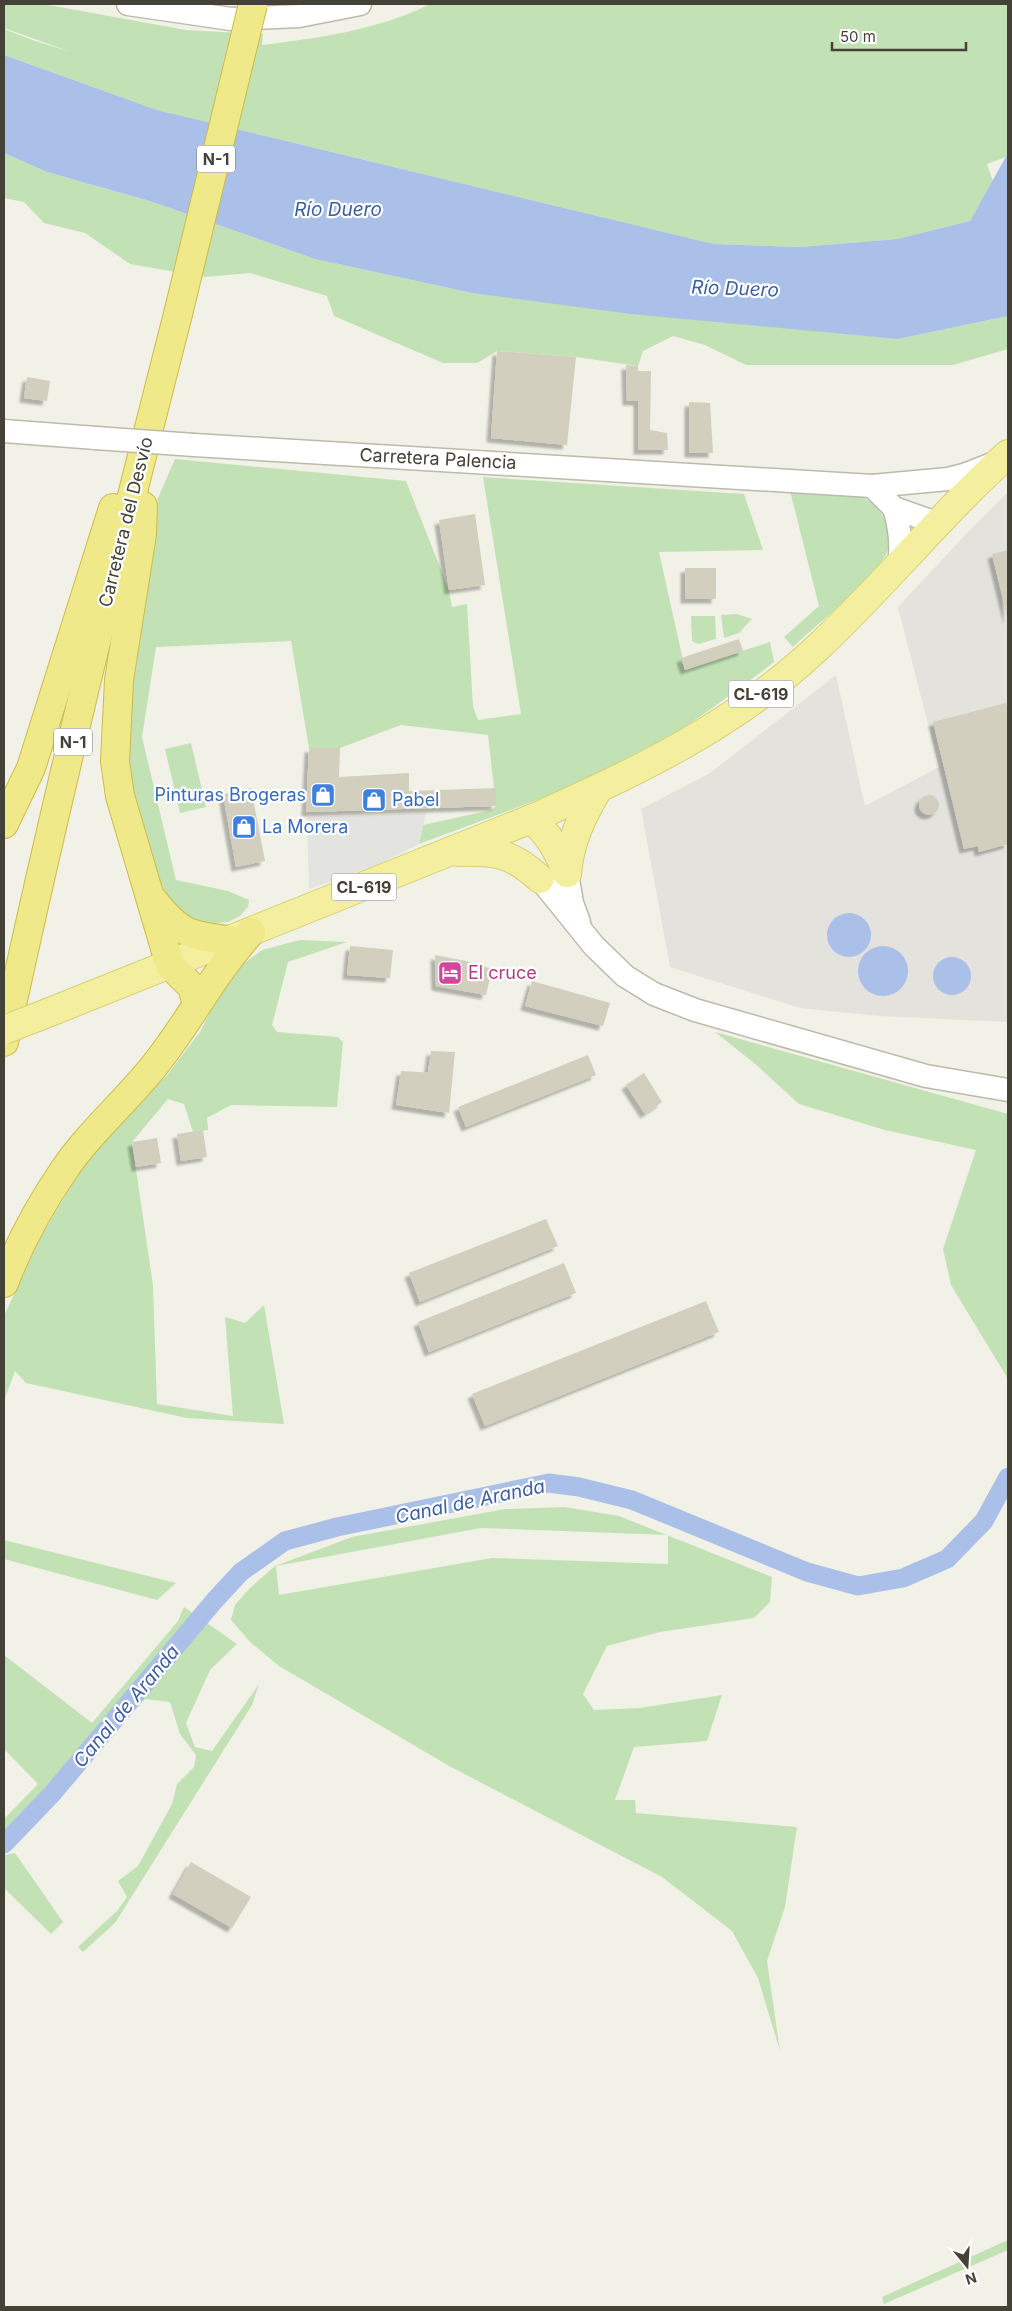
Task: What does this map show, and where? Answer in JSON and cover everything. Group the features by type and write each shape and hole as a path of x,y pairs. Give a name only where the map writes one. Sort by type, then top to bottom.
{"highway":[{"name":"Carretera del Desvío","path":"4,1042 24,950 148,430 254,4"},
{"name":"N-1","path":"4,824 31,768 108,520 148,430"},
{"name":"N-1","path":"148,430 142,534 119,680 116,761 120,796 170,965 192,986 197,1004"},
{"path":"149,894 174,925 198,937 240,936"},
{"path":"4,1284 16,1252 64,1169 157,1062 184,1027 240,936"}],"main road":[{"name":"CL-619","path":"4,1030 531,819 598,789 679,748 742,708 815,650 900,566 1005,457"},
{"path":"566,872 569,851 576,829 598,789"},
{"path":"531,819 555,846 566,872"},
{"path":"531,819 528,838 530,857 540,879"},
{"path":"450,852 489,851 523,864 540,879"}],"street":[{"path":"128,4 231,19 299,16 360,4"},
{"name":"Carretera Palencia","path":"4,431 194,445 872,486 964,475 1005,457"},
{"path":"908,483 916,491 939,524"},
{"path":"872,486 894,508 939,524"},
{"path":"894,508 902,547 900,566"},
{"path":"566,872 572,903 582,930"},
{"path":"540,879 560,907 594,946 625,976 654,994 694,1010 926,1076 1008,1090"}],"shaded area":[{"path":"1008,492 1008,1022 879,1016 800,1008 670,967 641,809 710,773 836,675 865,806 939,767 898,607"},
{"path":"426,813 419,844 379,864 309,889 307,817"}],"green space":[{"path":"4,4 43,4 186,30 263,34 262,45 326,36 369,27 430,4 1008,4 1008,153 1006,157 987,164 993,181 970,221 897,239 800,247 714,244 157,110 4,55 4,29 68,51 4,28"},
{"path":"4,153 47,172 153,202 315,259 472,293 898,339 1008,316 1008,349 953,365 746,365 705,345 673,336 643,351 638,366 576,357 497,351 477,363 443,363 334,316 327,296 250,273 205,277 130,264 85,233 44,223 24,202 4,198"},
{"path":"175,459 406,481 449,590 452,607 467,604 473,707 478,720 521,714 483,477 744,494 763,550 659,552 685,669 770,642 774,662 684,727 626,761 549,795 419,844 423,825 491,810 496,806 488,735 401,725 340,748 309,748 291,641 156,647 142,737 176,880 228,891 249,900 248,907 240,916 228,922 195,923 176,913 161,884 131,793 125,748 133,670 158,498"},
{"path":"790,491 839,493 863,497 878,509 887,526 889,535 887,552 871,574 793,647 784,637 819,606"},
{"path":"737,614 752,619 739,633 724,638 721,615"},
{"path":"691,616 715,616 716,639 698,644 692,641"},
{"path":"191,743 206,807 180,813 165,749"},
{"path":"300,940 347,942 288,962 272,1025 277,1032 338,1037 343,1042 337,1107 231,1105 207,1118 208,1130 193,1132 184,1104 168,1099 132,1142 153,1285 157,1404 233,1416 225,1317 245,1323 264,1305 284,1424 187,1418 26,1383 15,1371 4,1401 4,1316 40,1238 94,1148 167,1075 200,1032 228,975 262,950"},
{"path":"715,1032 1008,1114 1008,1379 951,1285 943,1249 976,1150 885,1130 799,1104 754,1063"},
{"path":"565,1507 619,1516 667,1535 481,1528 276,1566 279,1595 492,1558 668,1564 668,1536 772,1577 770,1602 754,1618 660,1632 607,1646 583,1694 594,1710 640,1708 722,1695 707,1741 634,1747 615,1800 635,1800 636,1813 797,1827 785,1907 767,1961 780,2051 758,1978 732,1931 662,1877 451,1767 279,1666 250,1642 231,1620 235,1605 250,1588 275,1566 352,1537 505,1509"},
{"path":"4,1540 176,1583 157,1600 4,1559"},
{"path":"184,1607 237,1644 210,1670 186,1723 195,1747 212,1751 259,1684 252,1705 115,1923 83,1952 78,1947 118,1910 127,1897 118,1881 138,1866 172,1804 177,1784 194,1767 196,1755 180,1734 170,1702 145,1699 112,1732 55,1803 4,1849 4,1819 38,1784 4,1749 4,1655 92,1723 178,1621"},
{"path":"15,1853 63,1922 51,1934 4,1888 4,1855"},
{"path":"1008,2240 1008,2250 884,2304 882,2297"}],"water":[{"name":"Río Duero","path":"4,55 157,110 714,244 800,247 897,239 970,221 1008,153 1008,316 898,339 631,314 472,293 315,259 153,202 47,172 4,153"},
{"path":"845,913 853,913 865,919 871,935 865,951 853,957 845,957 833,951 827,939 827,931 833,919"},
{"path":"883,946 897,950 904,957 908,971 904,985 897,992 883,996 869,992 862,985 858,971 862,957 869,950"},
{"path":"952,957 965,963 971,976 965,989 952,995 939,989 933,976 939,963"}],"building":[{"path":"497,351 576,357 567,445 491,438"},
{"path":"626,365 638,366 638,371 651,371 650,430 667,433 668,450 638,450 638,401 627,401"},
{"path":"27,377 50,381 47,401 24,398"},
{"path":"689,402 710,403 713,453 689,453"},
{"path":"475,514 485,585 449,590 439,520"},
{"path":"1008,550 1008,620 992,554"},
{"path":"685,568 716,568 716,599 685,599"},
{"path":"739,639 743,651 685,670 681,658"},
{"path":"1006,703 1008,712 1008,844 979,852 978,846 964,849 933,722"},
{"path":"309,748 340,748 339,777 409,773 409,791 496,788 496,806 306,812"},
{"name":"La Morera","path":"251,788 265,861 236,867 223,794"},
{"path":"929,795 936,798 939,805 936,812 929,815 922,812 919,805 922,798"},
{"path":"350,946 393,950 390,978 347,975"},
{"path":"435,955 466,961 492,969 486,995 436,986"},
{"path":"532,981 610,1003 603,1026 525,1006"},
{"path":"431,1051 455,1052 449,1113 396,1105 401,1071 437,1073 428,1072"},
{"path":"588,1055 596,1075 466,1127 458,1107"},
{"path":"644,1073 662,1102 645,1114 626,1085"},
{"path":"203,1130 207,1157 181,1161 177,1134"},
{"path":"157,1138 161,1163 136,1167 132,1142"},
{"path":"546,1219 558,1246 420,1302 409,1273"},
{"path":"564,1263 576,1293 429,1352 418,1322"},
{"path":"706,1301 719,1332 485,1426 472,1394"},
{"path":"191,1862 251,1897 232,1928 173,1894"}],"waterway":[{"name":"Canal de Aranda","path":"4,1844 52,1794 215,1600 241,1572 285,1541 337,1527 549,1483 579,1487 632,1500 807,1572 858,1586 903,1578 947,1559 984,1521 1008,1477"}],"place":[{"name":"Pinturas Brogeras","path":"323,795"},
{"name":"Pabel","path":"374,800"},
{"name":"La Morera","path":"244,827"},
{"name":"El cruce","path":"450,973"}]}
